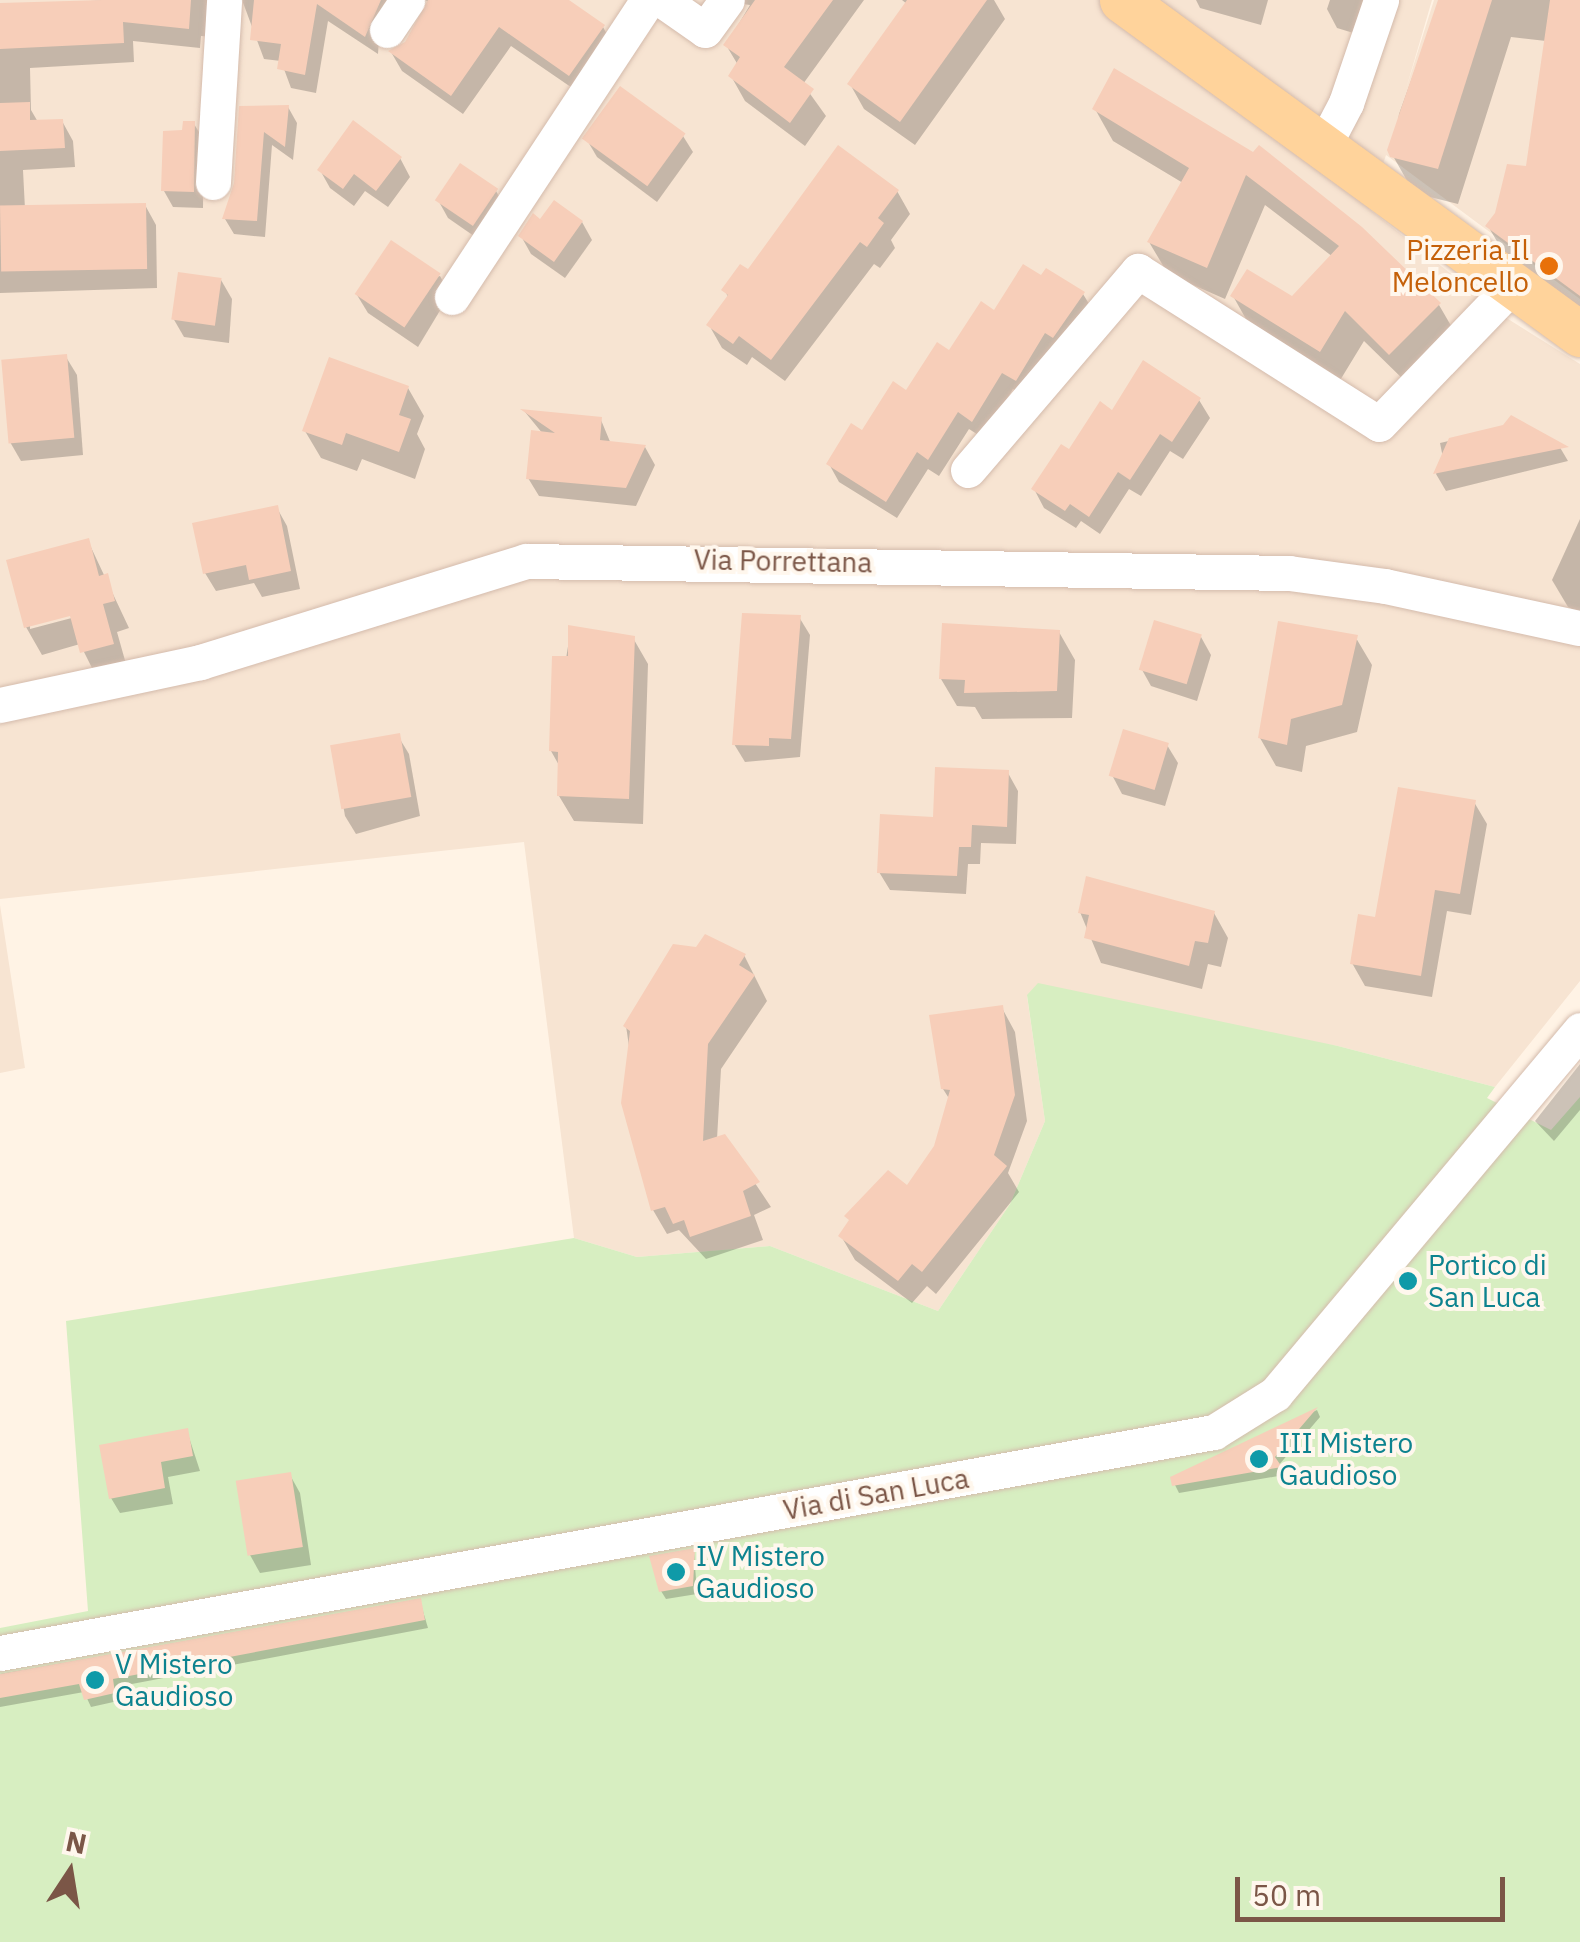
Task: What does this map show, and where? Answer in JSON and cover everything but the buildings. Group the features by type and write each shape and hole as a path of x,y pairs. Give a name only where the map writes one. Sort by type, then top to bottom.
{"main road":[{"path":"1122,0 1580,334"}],"street":[{"path":"214,182 224,0"},
{"path":"387,30 407,0"},
{"path":"452,297 648,0"},
{"path":"662,0 706,30 727,0"},
{"path":"1322,148 1346,103 1381,0"},
{"path":"968,470 1138,272 1379,424 1511,287"},
{"name":"Via Porrettana","path":"0,706 200,662 526,561 1289,572 1385,586 1580,628"},
{"name":"Via di San Luca","path":"0,1653 1214,1432 1275,1394 1580,1030"}],"shaded area":[{"path":"0,0 1432,0 1406,89 1434,0 1580,0 1580,299 1386,155 1369,209 1508,319 1580,364 1580,981 1495,1087 1338,1046 1027,996 1045,1121 1010,1204 938,1311 770,1246 637,1257 574,1238 524,842 0,899"},
{"path":"0,905 25,1068 0,1073"}],"green space":[{"path":"1038,983 1338,1046 1495,1087 1487,1098 1551,1130 1580,1097 1580,1942 0,1942 0,1628 88,1611 66,1321 574,1238 637,1257 770,1246 938,1311 1010,1204 1045,1121 1027,995"}],"place":[{"name":"Pizzeria Il Meloncello","path":"1549,266"},
{"name":"Portico di San Luca","path":"1408,1281"},
{"name":"III Mistero Gaudioso","path":"1259,1459"},
{"name":"IV Mistero Gaudioso","path":"676,1572"},
{"name":"V Mistero Gaudioso","path":"95,1680"}]}
